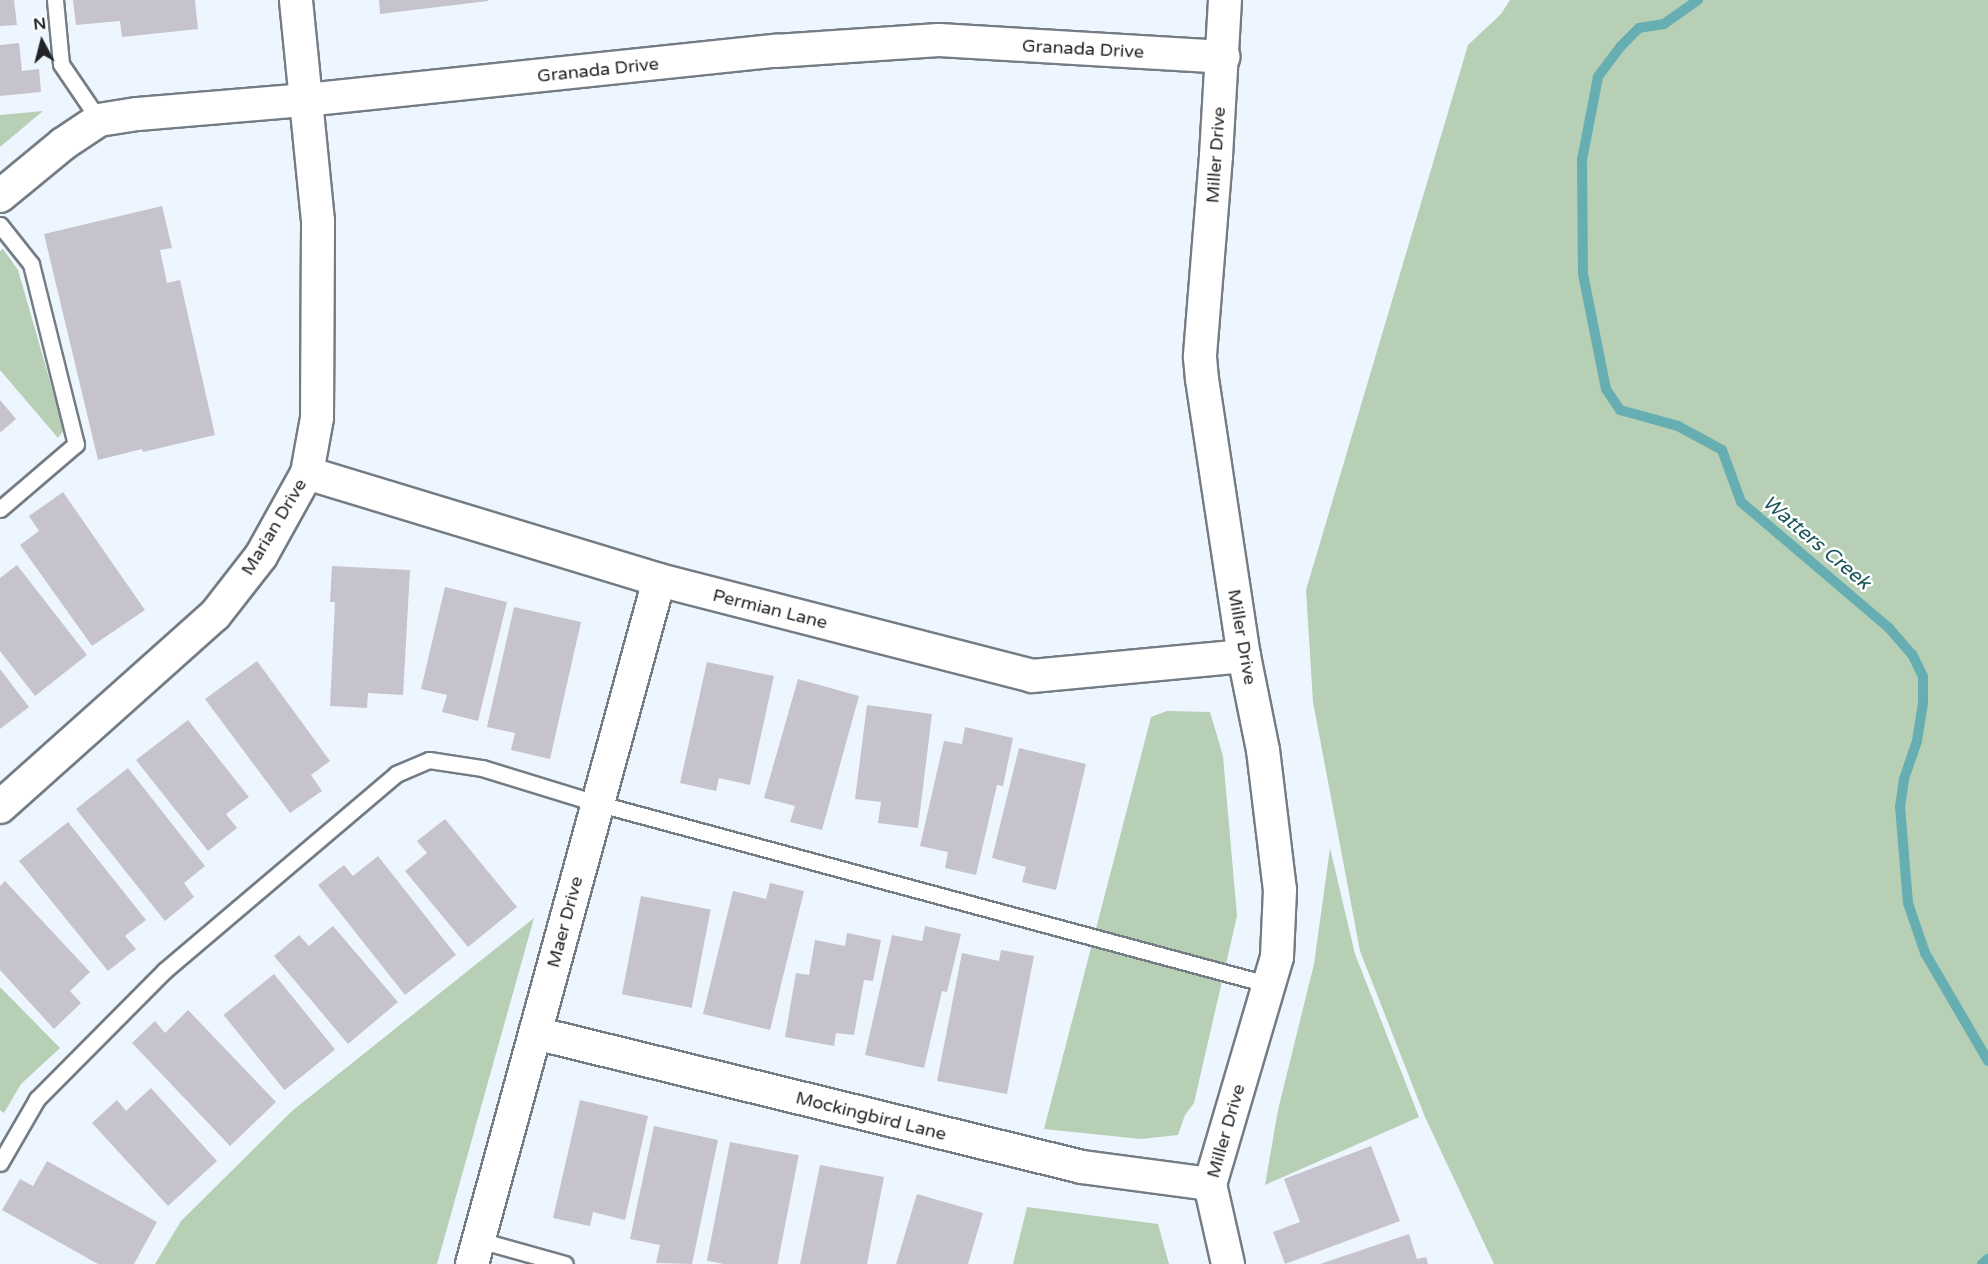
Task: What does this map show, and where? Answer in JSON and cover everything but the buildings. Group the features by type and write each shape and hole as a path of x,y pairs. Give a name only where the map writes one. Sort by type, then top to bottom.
{"street":[{"name":"Marian Drive","path":"0,807 215,615 261,556 307,473 317,418 318,221 296,0"},
{"name":"Miller Drive","path":"1225,0 1223,57 1200,357 1244,656 1263,750 1280,890 1277,957 1267,984 1210,1184 1228,1264"},
{"name":"Granada Drive","path":"0,196 63,144 99,120 138,114 306,100 776,51 939,40 1223,57"},
{"name":"Permian Lane","path":"307,473 659,580 1032,676 1244,656"},
{"name":"Maer Drive","path":"475,1252 596,803 659,580"},
{"name":"Mockingbird Lane","path":"535,1033 1082,1167 1210,1184"}],"lane":[{"path":"55,0 61,64 99,120"},
{"path":"0,225 31,264 76,444 0,509"},
{"path":"0,1163 37,1099 164,971 396,774 429,760 482,768 596,803 1267,984"},
{"path":"475,1252 565,1264"}],"green space":[{"path":"1510,0 1988,0 1988,1264 1494,1264 1425,1117 1360,951 1313,702 1306,590 1468,45 1501,14"},
{"path":"43,111 0,147 0,115"},
{"path":"3,249 18,270 64,430 58,438 0,370 0,251"},
{"path":"1167,711 1210,712 1223,756 1237,916 1194,1103 1185,1115 1178,1135 1141,1139 1044,1129 1151,717"},
{"path":"1330,848 1355,954 1419,1117 1265,1185 1278,1110 1314,964"},
{"path":"534,918 437,1264 155,1264 181,1221 292,1111"},
{"path":"0,987 60,1048 21,1084 4,1113 0,1110"},
{"path":"1027,1207 1158,1224 1169,1264 1013,1264"}],"waterway":[{"name":"Watters Creek","path":"1698,0 1664,24 1639,28 1621,46 1598,77 1582,160 1583,274 1606,389 1620,410 1678,426 1722,450 1741,502 1889,628 1912,654 1923,677 1923,703 1917,741 1904,779 1900,806 1908,903 1925,953 1988,1061"},
{"name":"Watters Creek","path":"1982,1264 1988,1259"}]}
